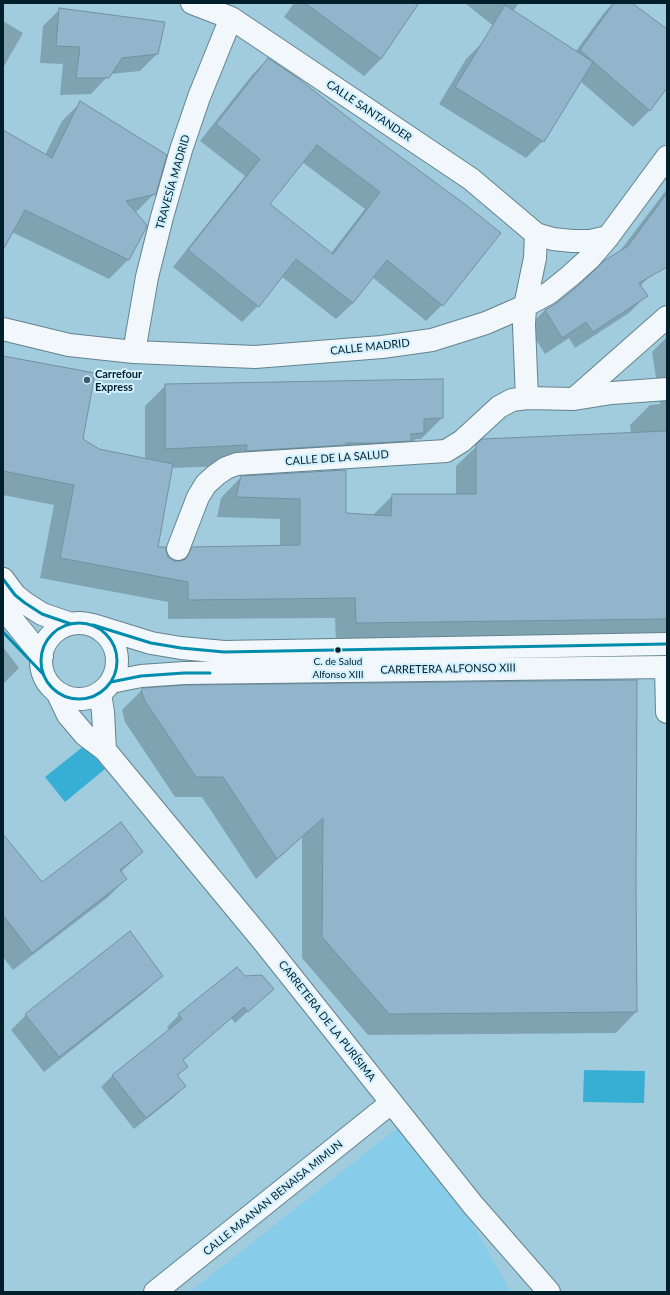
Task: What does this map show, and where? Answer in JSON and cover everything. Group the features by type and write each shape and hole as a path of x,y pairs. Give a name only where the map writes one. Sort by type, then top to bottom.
{"street":[{"name":"CALLE SANTANDER","path":"192,3 231,18 471,179 536,234 553,239 572,241 590,241 608,237"},
{"name":"TRAVESÍA MADRID","path":"134,352 147,277 181,150 199,96 231,18"},
{"name":"CALLE MADRID","path":"3,329 69,346 134,352 255,357 382,347 432,340 486,323 525,306 549,293 590,258 608,237 667,157"},
{"path":"527,398 524,325 525,306 533,270 536,234"},
{"path":"574,399 667,317"},
{"name":"CALLE DE LA SALUD","path":"178,549 198,497 206,484 226,468 237,464 446,450 462,441 499,407 512,400 527,398 574,399 612,393 667,388"},
{"path":"3,579 15,595 25,603 42,614 70,624"},
{"path":"3,608 47,674 67,697 78,699 89,698 105,688 116,672 118,661 116,650 104,631 93,625 82,623 70,624 60,628 51,635 45,644 47,674"},
{"name":"CARRETERA ALFONSO XIII","path":"93,625 151,643 181,648 224,652 667,644"},
{"name":"CARRETERA DE LA PURÍSIMA","path":"3,632 47,674 68,715 85,735 105,750 264,941 473,1205 549,1292"},
{"path":"666,667 667,712"},
{"name":"CARRETERA ALFONSO XIII","path":"105,688 141,676 184,673 666,667"},
{"path":"105,688 103,712 105,750"},
{"name":"CALLE MAANAN BENAISA MIMUN","path":"155,1292 391,1103"}],"shaded area":[{"path":"85,745 105,769 65,802 45,777"},
{"path":"584,1070 645,1071 644,1103 583,1102"},
{"path":"412,1116 511,1292 190,1292"}],"building":[{"path":"305,3 419,3 381,59"},
{"path":"614,3 632,3 667,29 667,88 650,111 580,50"},
{"path":"505,5 593,62 544,142 455,87"},
{"path":"59,8 165,22 158,54 122,58 109,78 76,78 80,47 56,46"},
{"path":"268,58 299,79 501,233 443,306 387,260 353,303 296,259 259,307 188,250 260,159 216,124","holes":["317,145 380,192 333,254 270,204"]},
{"path":"80,101 167,155 156,194 126,201 147,225 146,228 129,260 25,210 3,250 3,130 52,158"},
{"path":"667,193 667,267 639,283 648,296 593,332 586,322 562,338 545,310 557,303 578,286 605,260 628,246"},
{"path":"3,356 95,373 83,439 99,449 173,464 158,547 166,547 168,557 174,561 186,559 192,547 300,545 300,499 236,497 241,476 346,470 346,513 391,516 392,494 476,494 476,445 482,439 667,431 667,619 356,623 355,598 188,600 188,582 60,558 74,485 3,471"},
{"path":"443,379 443,418 424,419 424,433 411,434 411,441 346,443 346,445 246,451 247,445 165,449 165,384"},
{"path":"637,680 637,1012 389,1014 322,937 323,818 277,859 223,777 196,777 145,701 141,690 143,688 185,685"},
{"path":"121,822 143,852 120,870 127,879 32,953 3,915 3,834 42,882"},
{"path":"130,931 163,976 59,1057 25,1014"},
{"path":"237,967 245,976 262,975 274,989 248,1012 244,1007 183,1060 188,1067 177,1075 186,1086 146,1118 112,1075 182,1019 178,1014"}],"transit line":[{"path":"3,579 15,595 25,603 42,614 71,624"},
{"path":"79,623 94,626 106,634 114,646 117,661 114,676 106,688 94,696 79,699 64,696 52,688 44,676 41,661 44,646 52,634 64,626 79,623"},
{"path":"93,625 151,643 181,648 224,652 667,644"},
{"path":"3,632 44,675"},
{"path":"111,682 141,676 210,673"}],"place":[{"name":"Carrefour Express","path":"87,380"},
{"name":"C. de Salud Alfonso XIII","path":"338,650"}]}
